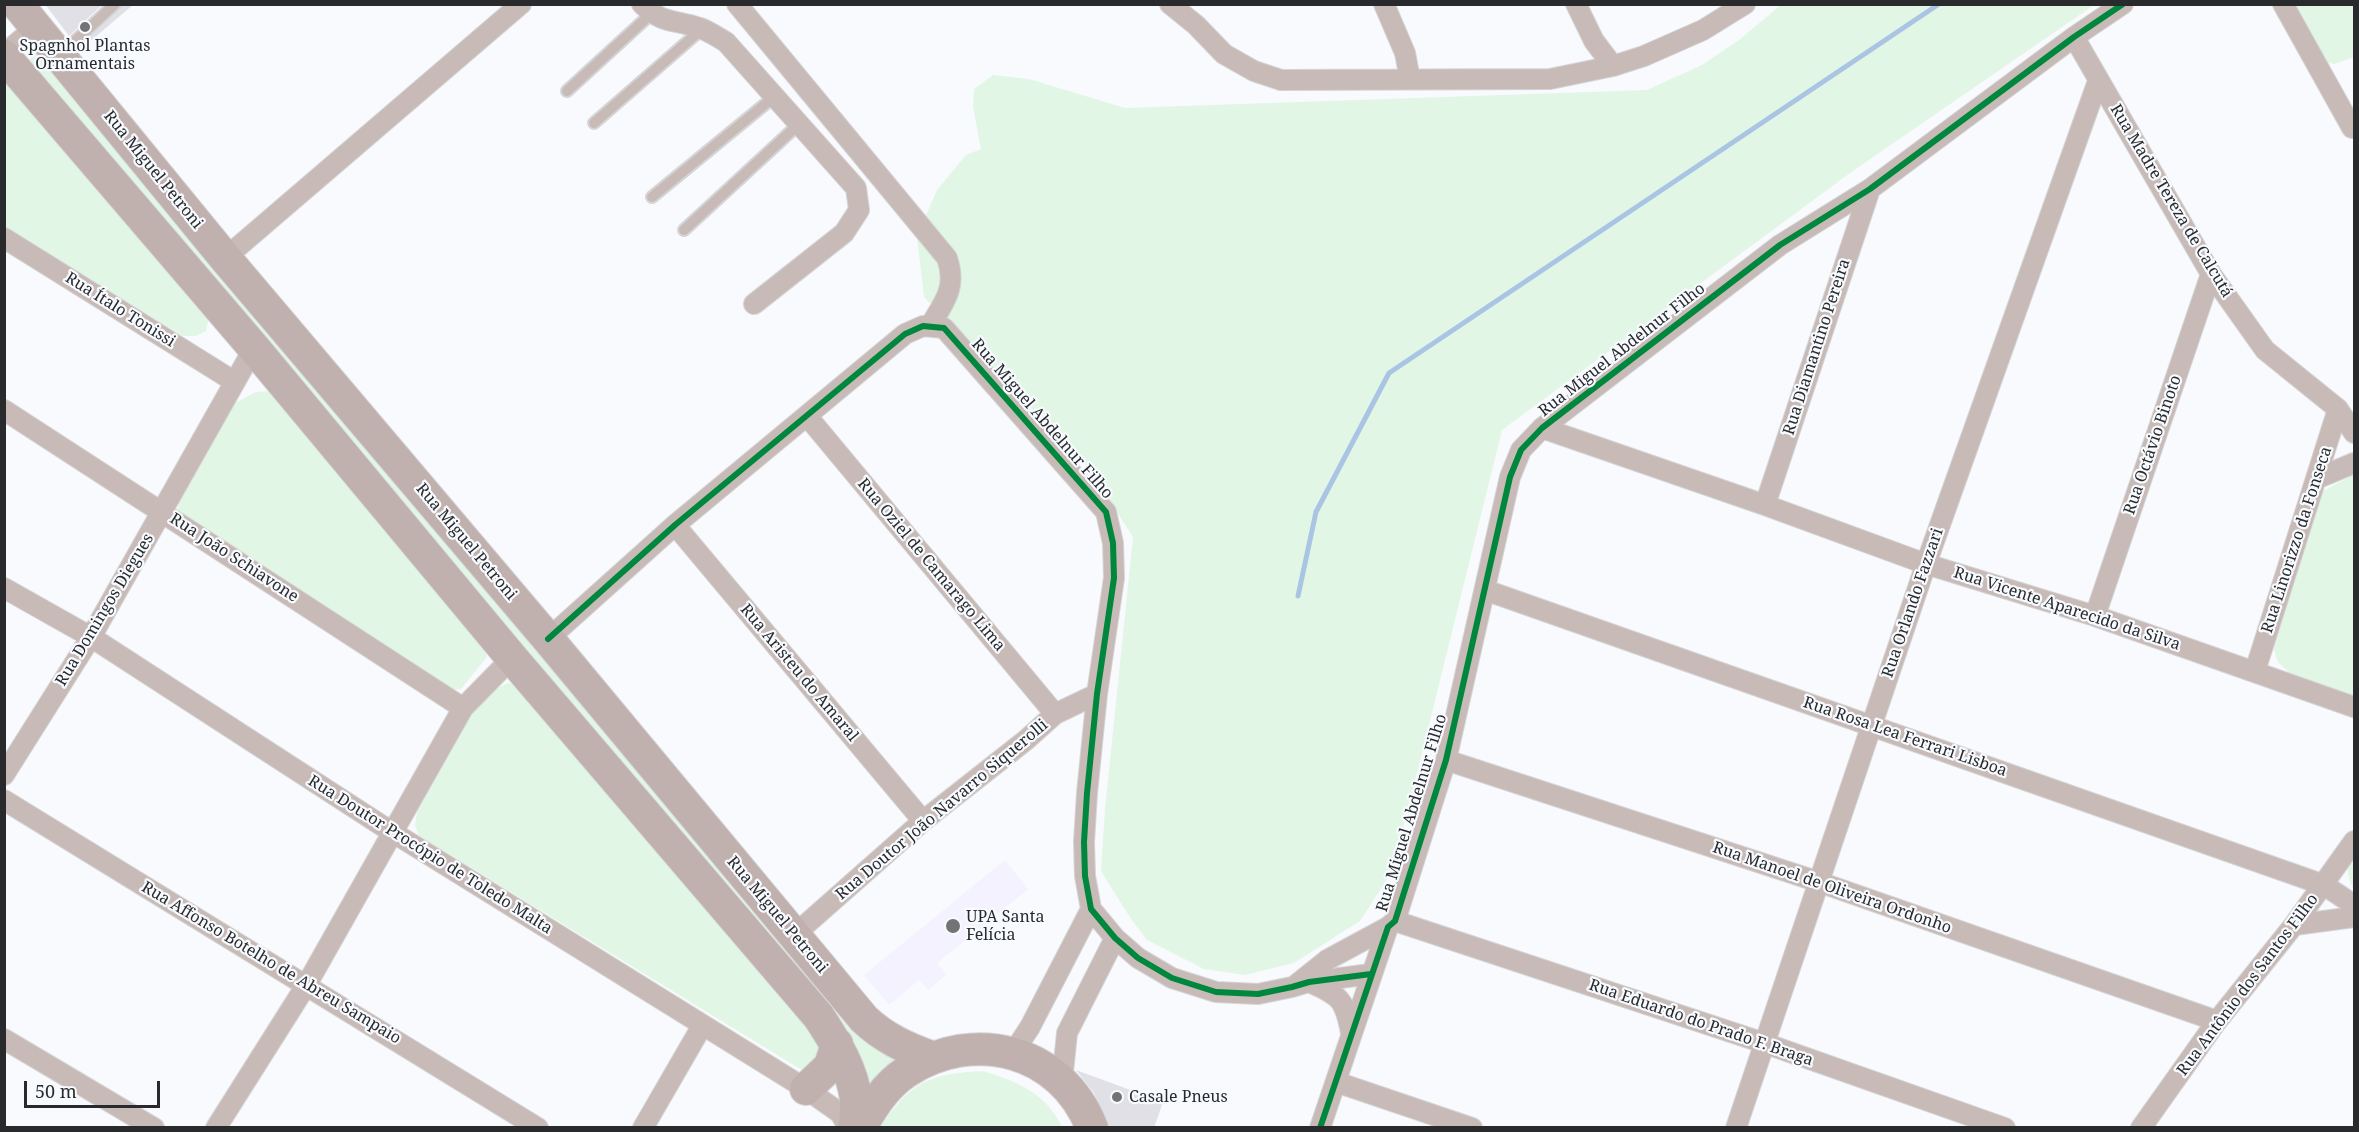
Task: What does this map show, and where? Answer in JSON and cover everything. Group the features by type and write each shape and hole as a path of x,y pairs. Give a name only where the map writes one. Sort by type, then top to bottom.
{"main road":[{"name":"Rua Miguel Petroni","path":"27,16 225,258 548,639 857,1011 879,1034 909,1050 931,1057"},
{"name":"Rua Miguel Petroni","path":"4,55 254,348 512,658 819,1017 837,1044 849,1071 856,1099 855,1128"},
{"path":"806,1089 830,1066 837,1044"},
{"path":"860,1128 882,1092 905,1072 931,1057 949,1051 981,1048 1013,1053 1039,1064 1062,1082 1087,1115 1092,1128"}],"street":[{"path":"225,258 522,4"},
{"path":"548,639 675,525 906,334 923,326 930,326 947,297 952,283 952,273 947,258 737,4"},
{"path":"1384,4 1405,53 1410,79"},
{"path":"1576,4 1594,41 1613,66"},
{"path":"1177,7 1224,54 1238,64 1281,80 1550,79 1613,66 1674,44 1703,30 1745,4"},
{"name":"Rua Miguel Abdelnur Filho","path":"930,326 944,328 1106,512 1113,543 1114,578 1096,694 1084,842 1085,876 1091,909 1116,938 1138,958 1172,978 1216,992 1258,994 1371,974 1392,924 1446,760 1510,477 1521,450 1542,428 1780,245 1870,189 2073,37 2123,4"},
{"path":"2283,4 2354,127"},
{"path":"647,9 666,21 686,23 726,42 856,188 860,210 844,233 754,304"},
{"path":"4,55 27,16"},
{"name":"Rua Madre Tereza de Calcutá","path":"2073,37 2211,274 2265,350 2338,409 2355,433"},
{"name":"Rua Orlando Fazzari","path":"1736,1128 1926,564 2098,81"},
{"name":"Rua Diamantino Pereira","path":"1765,505 1870,189"},
{"name":"Rua Ítalo Tonissi","path":"4,238 235,382"},
{"name":"Rua Octávio Binoto","path":"2095,616 2211,274"},
{"name":"Rua Domingos Diegues","path":"4,775 91,637 254,348"},
{"name":"Rua Linorizzo da Fonseca","path":"2255,672 2338,409"},
{"name":"Rua João Schiavone","path":"4,410 463,708"},
{"name":"Rua Oziel de Camarago Lima","path":"807,416 1055,714"},
{"name":"Rua Vicente Aparecido da Silva","path":"1542,428 1765,505 1926,564 2095,616 2355,707"},
{"path":"2318,478 2355,463"},
{"name":"Rua Aristeu do Amaral","path":"675,525 923,821"},
{"name":"Rua Doutor Procópio de Toledo Malta","path":"4,588 91,637 394,833 806,1089 840,1113 849,1128"},
{"name":"Rua Rosa Lea Ferrari Lisboa","path":"1485,590 2324,885 2355,905"},
{"path":"216,1128 306,984 394,833 463,708 512,658"},
{"name":"Rua Doutor João Navarro Siquerolli","path":"794,935 923,821 1026,740 1055,714 1096,694"},
{"name":"Rua Manoel de Oliveira Ordonho","path":"1446,760 1819,882 2217,1021"},
{"name":"Rua Affonso Botelho de Abreu Sampaio","path":"4,800 538,1128"},
{"name":"Rua Antônio dos Santos Filho","path":"2141,1128 2217,1021 2294,925 2355,841"},
{"path":"1013,1053 1030,1027 1091,909"},
{"path":"2294,925 2355,917"},
{"name":"Rua Miguel Abdelnur Filho","path":"1301,985 1327,960 1392,924"},
{"name":"Rua Eduardo do Prado F. Braga","path":"1392,924 1764,1044 2005,1128"},
{"path":"1062,1082 1067,1034 1116,938"},
{"path":"1320,1128 1371,974"},
{"path":"1301,985 1324,988 1346,1008 1352,1033"},
{"path":"643,1128 702,1026"},
{"path":"4,1039 154,1128"},
{"path":"1336,1082 1472,1128"}],"lane":[{"path":"59,56 115,4"},
{"path":"567,91 647,9"},
{"path":"594,123 702,29"},
{"path":"652,197 775,96"},
{"path":"684,230 800,123"}],"shaded area":[{"name":"UPA Santa Felícia","path":"1005,860 1028,889 937,963 946,975 928,990 919,980 889,1005 864,975"}],"green space":[{"path":"1781,5 2094,5 1850,173 1502,430 1393,870 1360,921 1294,963 1245,975 1204,969 1147,940 1101,871 1105,809 1133,537 1087,466 924,297 917,236 937,190 966,155 981,149 973,107 974,89 993,75 1029,79 1125,108 1647,90 1702,65 1739,40"},
{"path":"2292,5 2354,5 2354,57 2334,64 2325,62"},
{"path":"41,54 898,1056 871,1086 860,1092 26,63 34,55"},
{"path":"4,79 209,317 206,331 196,336 183,336 5,231"},
{"path":"273,391 486,645 487,657 461,689 447,690 178,511 179,499 231,405 256,392"},
{"path":"2353,475 2354,697 2294,677 2278,662 2271,641 2323,491"},
{"path":"508,683 515,684 826,1049 805,1072 419,836 415,825 417,812 470,717 488,693"},
{"path":"2354,845 2354,890 2349,879 2348,868 2349,857"},
{"path":"983,1071 1018,1084 1039,1097 1048,1105 1062,1127 880,1127 901,1100 923,1083 949,1074"}],"building":[{"path":"45,4 103,4 69,36"},
{"path":"122,4 134,4 80,50 78,48 120,9"},
{"name":"Casale Pneus","path":"1076,1070 1163,1102 1154,1128 1110,1128 1094,1093"}],"waterway":[{"path":"1298,596 1316,512 1389,373 1939,4"}],"cycle path":[{"path":"1320,1128 1388,927 1395,921 1446,760 1510,477 1521,450 1542,428 1780,245 1870,189 2074,37 2123,4"},
{"path":"548,639 675,525 905,334 923,326 944,328 1106,512 1113,543 1114,578 1097,694 1087,793 1084,842 1085,876 1091,909 1115,938 1138,958 1172,978 1216,992 1258,994 1309,982 1371,974"}],"place":[{"name":"Spagnhol Plantas Ornamentais","path":"85,27"},
{"name":"UPA Santa Felícia","path":"953,926"},
{"name":"Casale Pneus","path":"1117,1097"}]}
